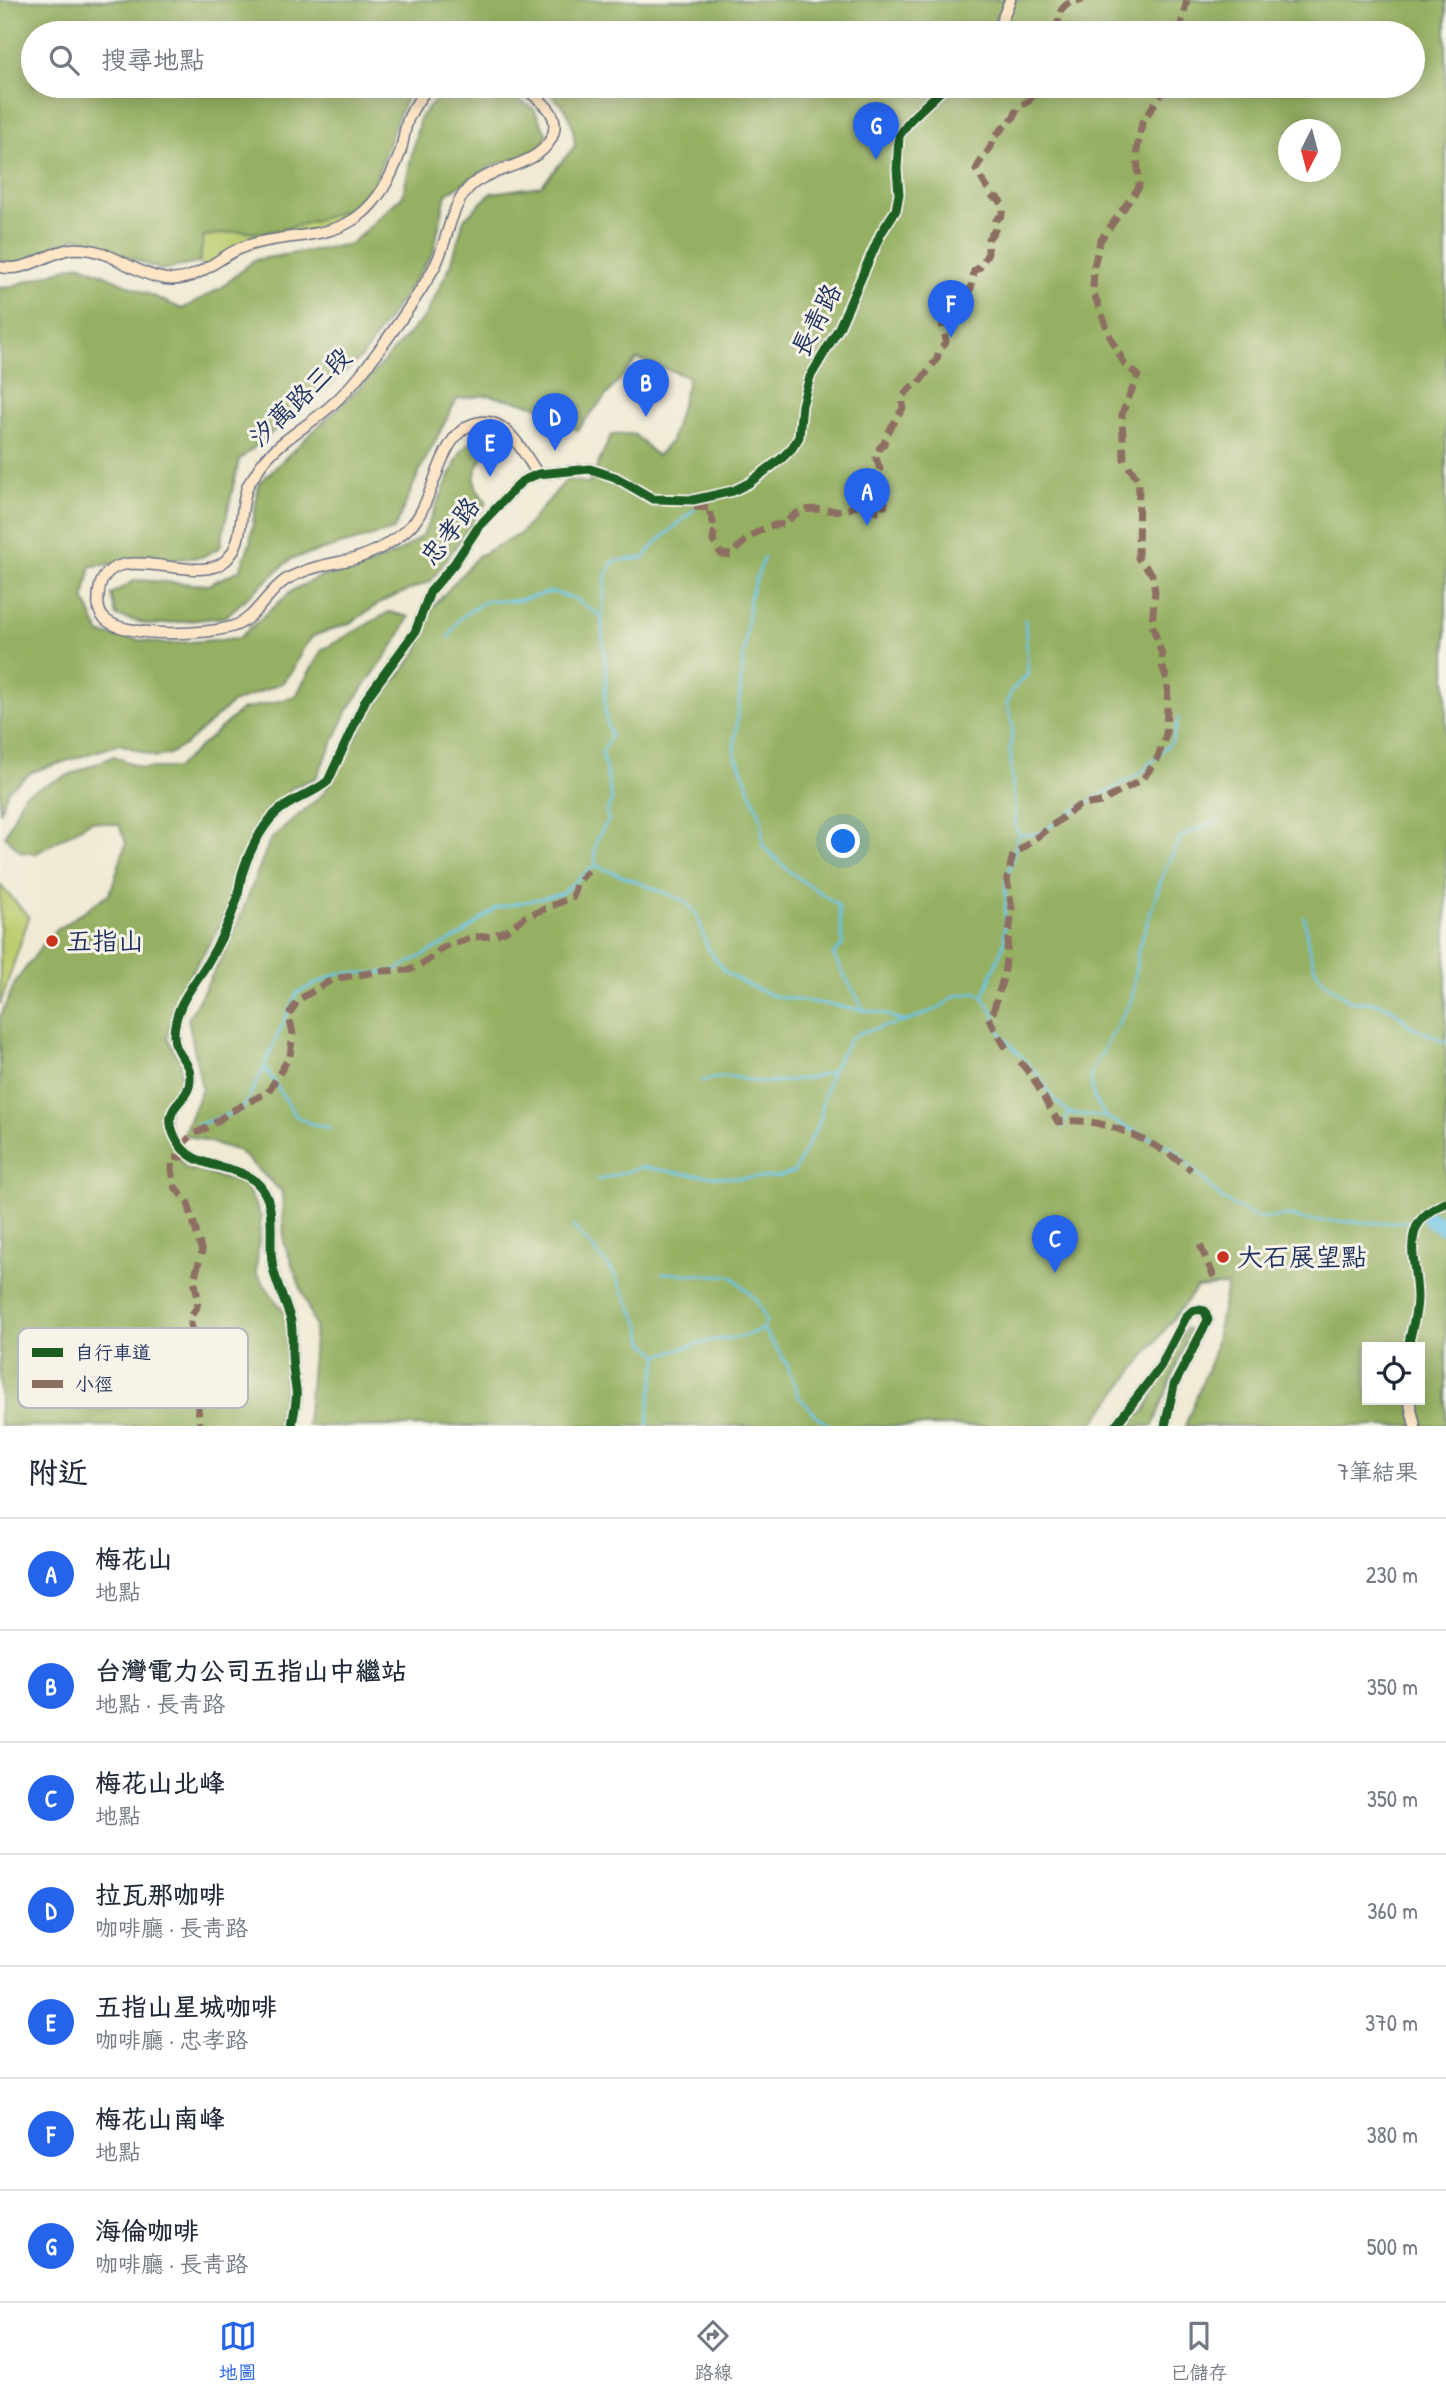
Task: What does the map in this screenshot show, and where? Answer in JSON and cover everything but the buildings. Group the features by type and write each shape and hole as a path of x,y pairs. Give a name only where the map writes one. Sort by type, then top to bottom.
{"street":[{"path":"1002,21 1010,0"},
{"path":"0,267 16,268 71,249 85,249 112,256 149,274 176,279 194,276 241,248 267,240 328,231 343,226 361,214 385,186 401,151 409,117 421,98"},
{"name":"汐萬路三段","path":"536,98 551,110 554,121 550,139 533,156 476,182 466,190 457,206 435,265 377,353 336,401 274,449 262,464 248,486 236,545 229,558 219,566 208,569 192,570 139,562 122,565 110,571 101,584 98,606 102,617 113,624 148,633 207,631 235,626 250,616 284,580 324,564 371,553 399,536 416,520 425,504 442,457 454,440 467,428 480,422 493,424 508,433 538,474"},
{"name":"長青路","path":"538,474 590,469 615,477 653,499 693,499 733,491 782,459 799,437 802,405 810,377 839,328 881,233 896,210 900,194 897,169 899,136 911,119 933,98"},
{"name":"忠孝路","path":"292,1426 297,1392 294,1380 292,1324 271,1261 270,1207 267,1195 253,1180 236,1171 197,1161 180,1147 169,1122 172,1110 184,1096 190,1076 187,1065 180,1058 174,1044 176,1019 181,1000 207,963 236,905 243,873 256,842 275,814 288,803 319,789 328,780 366,699 415,632 430,592 454,565 479,526 522,481 538,474"},
{"path":"1409,1342 1417,1297 1411,1242 1420,1220 1428,1212 1446,1203"},
{"path":"1115,1426 1160,1367 1186,1317 1199,1309 1205,1311 1208,1320 1174,1385 1165,1426"},
{"path":"1410,1405 1415,1426"}],"green space":[{"path":"0,0 1446,0 1446,1426 1185,1426 1213,1355 1227,1285 1197,1288 1095,1421 1077,1426 307,1426 315,1327 284,1242 282,1192 239,1151 183,1134 202,1089 188,1019 229,945 270,840 323,794 369,714 418,651 432,608 478,556 520,534 567,479 589,484 611,435 634,434 657,456 671,441 689,377 637,359 577,430 534,405 488,395 457,399 420,470 394,530 291,559 225,617 151,625 116,616 111,594 136,580 208,585 240,570 250,543 259,483 366,381 425,316 451,265 464,219 491,193 541,186 575,146 570,118 556,98 1425,98 1425,21 21,21 21,98 407,98 375,182 351,209 300,225 262,233 240,231 204,236 199,263 161,270 77,237 17,265 0,261"},
{"path":"438,98 514,98 534,109 547,135 537,152 491,166 446,194 433,253 362,357 239,460 220,547 202,557 91,566 84,598 100,634 166,644 239,638 293,590 317,578 370,565 402,550 423,535 461,451 481,432 492,433 496,440 476,471 476,486 487,502 431,581 383,601 352,622 313,636 282,683 232,703 185,745 169,754 156,757 120,744 32,772 8,790 0,813 0,287 6,288 80,264 182,309 221,288 254,260 351,244 403,195 420,117"},
{"path":"383,180 362,209 337,226 267,240 205,268 199,263 203,236 240,231 262,233 300,225 351,209 375,182"},
{"path":"389,612 409,617 397,640 348,710 316,778 293,787 261,819 220,926 180,992 167,1037 181,1064 180,1087 168,1109 165,1130 185,1168 245,1184 261,1217 256,1273 289,1319 281,1426 0,1426 0,1017 16,981 51,934 110,893 126,843 119,825 92,821 35,854 21,852 5,836 24,794 114,756 141,768 176,768 241,710 295,697 322,650"},
{"path":"0,885 29,917 0,1005"},
{"path":"1186,1328 1190,1331 1153,1426 1126,1426 1145,1411"}],"waterway":[{"path":"602,616 606,575 614,561 644,558 657,542 695,509"},
{"path":"764,557 750,596 734,751 761,817 763,846 791,873 838,905 843,944 833,955 864,1010"},
{"path":"449,637 459,619 487,600 515,601 552,592 576,599 602,617 606,667 605,711 611,735 602,753 612,800 606,813 609,820 595,847 597,866"},
{"path":"983,997 1004,943 1006,880 1019,835 1016,828 1010,749 1013,728 1007,704 1011,691 1028,674 1025,620"},
{"path":"1019,835 1038,834 1141,773 1172,741 1179,718"},
{"path":"1105,1116 1094,1098 1090,1074 1132,999 1138,950 1165,869 1181,837 1219,820"},
{"path":"330,1128 309,1123 296,1116 264,1066 297,993 339,973 396,970 461,935 496,908 561,894 597,866 685,901 696,913 708,948 724,971 774,996 882,1013 905,1022 939,1008 955,996 976,992 993,1012 1001,1034 1039,1076 1053,1098 1069,1113 1105,1117 1174,1149 1222,1199 1257,1218 1292,1216 1303,1220 1380,1223 1413,1221"},
{"path":"1304,917 1309,950 1316,971 1325,982 1351,1002 1372,1002 1391,1008 1409,1025 1446,1042"},
{"path":"598,1180 642,1167 738,1178 778,1177 794,1172 821,1119 822,1102 831,1072 850,1039 861,1032 904,1022"},
{"path":"197,1125 242,1110 264,1068"},
{"path":"702,1081 727,1076 764,1083 809,1078 830,1072"},
{"path":"1062,1127 1069,1113"},
{"path":"1430,1219 1446,1228"},
{"path":"573,1226 613,1272 640,1325 644,1342 659,1355"},
{"path":"663,1273 732,1276 757,1301 766,1320 764,1328"},
{"path":"648,1426 659,1355 713,1340 741,1337 763,1329 786,1362 799,1397 821,1420 832,1426"}],"marked path":[{"path":"1059,21 1066,5 1084,0"},
{"path":"1182,21 1187,0"},
{"path":"694,507 711,508 716,531 713,541 721,554 731,555 755,533 770,526 785,525 802,511 841,510 859,503 884,511 886,491 878,479 877,472 880,469 876,458 880,447 903,408 903,396 918,384 946,342 944,317 969,293 974,271 980,267 988,253 988,239 995,230 996,220 1002,215 1003,205 998,198 993,197 976,170 993,138 1014,117 1018,107 1031,98"},
{"path":"1006,1048 988,1017 993,1012 1004,975 1012,909 1007,879 1013,855 1078,806 1101,802 1143,779 1157,759 1166,735 1168,682 1152,624 1155,591 1152,574 1138,558 1139,482 1124,459 1122,414 1138,375 1125,365 1110,336 1093,291 1094,266 1100,241 1139,187 1137,150 1142,123 1158,98"},
{"path":"180,1147 193,1134 268,1092 290,1056 293,1034 289,1015 298,1000 333,979 382,971 410,970 444,947 505,931 525,917 573,897 576,884 588,871"},
{"path":"1020,1062 1032,1076 1058,1122 1092,1122 1128,1133 1162,1150 1191,1170"},
{"path":"188,1156 173,1158 172,1169 175,1187 188,1203 202,1252 194,1279 198,1298 197,1307 191,1316 192,1328"},
{"path":"1200,1245 1214,1277"},
{"path":"198,1408 200,1426"}],"cycle path":[{"path":"292,1426 296,1403 292,1325 273,1269 271,1218 267,1198 255,1181 245,1175 200,1161 190,1155 182,1148 171,1126 173,1110 186,1093 190,1076 174,1041 175,1023 185,998 225,929 251,850 275,814 287,804 328,781 366,699 415,632 430,592 454,564 479,526 522,481 538,474 590,469 615,477 653,499 693,500 733,491 749,483 792,448 799,437 802,405 810,377 839,328 881,233 896,210 899,194 899,136 911,119 933,98"},
{"path":"1409,1342 1417,1304 1413,1256 1415,1231 1430,1211 1446,1203"},
{"path":"1115,1426 1160,1367 1186,1317 1194,1310 1205,1311 1208,1320 1174,1385 1165,1426"}],"place":[{"name":"海倫咖啡","path":"876,160"},
{"name":"梅花山南峰","path":"951,338"},
{"name":"台灣電力公司五指山中繼站","path":"646,417"},
{"name":"拉瓦那咖啡","path":"555,451"},
{"name":"五指山星城咖啡","path":"490,477"},
{"name":"梅花山","path":"867,526"},
{"name":"五指山","path":"52,941"},
{"name":"大石展望點","path":"1223,1257"},
{"name":"梅花山北峰","path":"1055,1273"}]}
